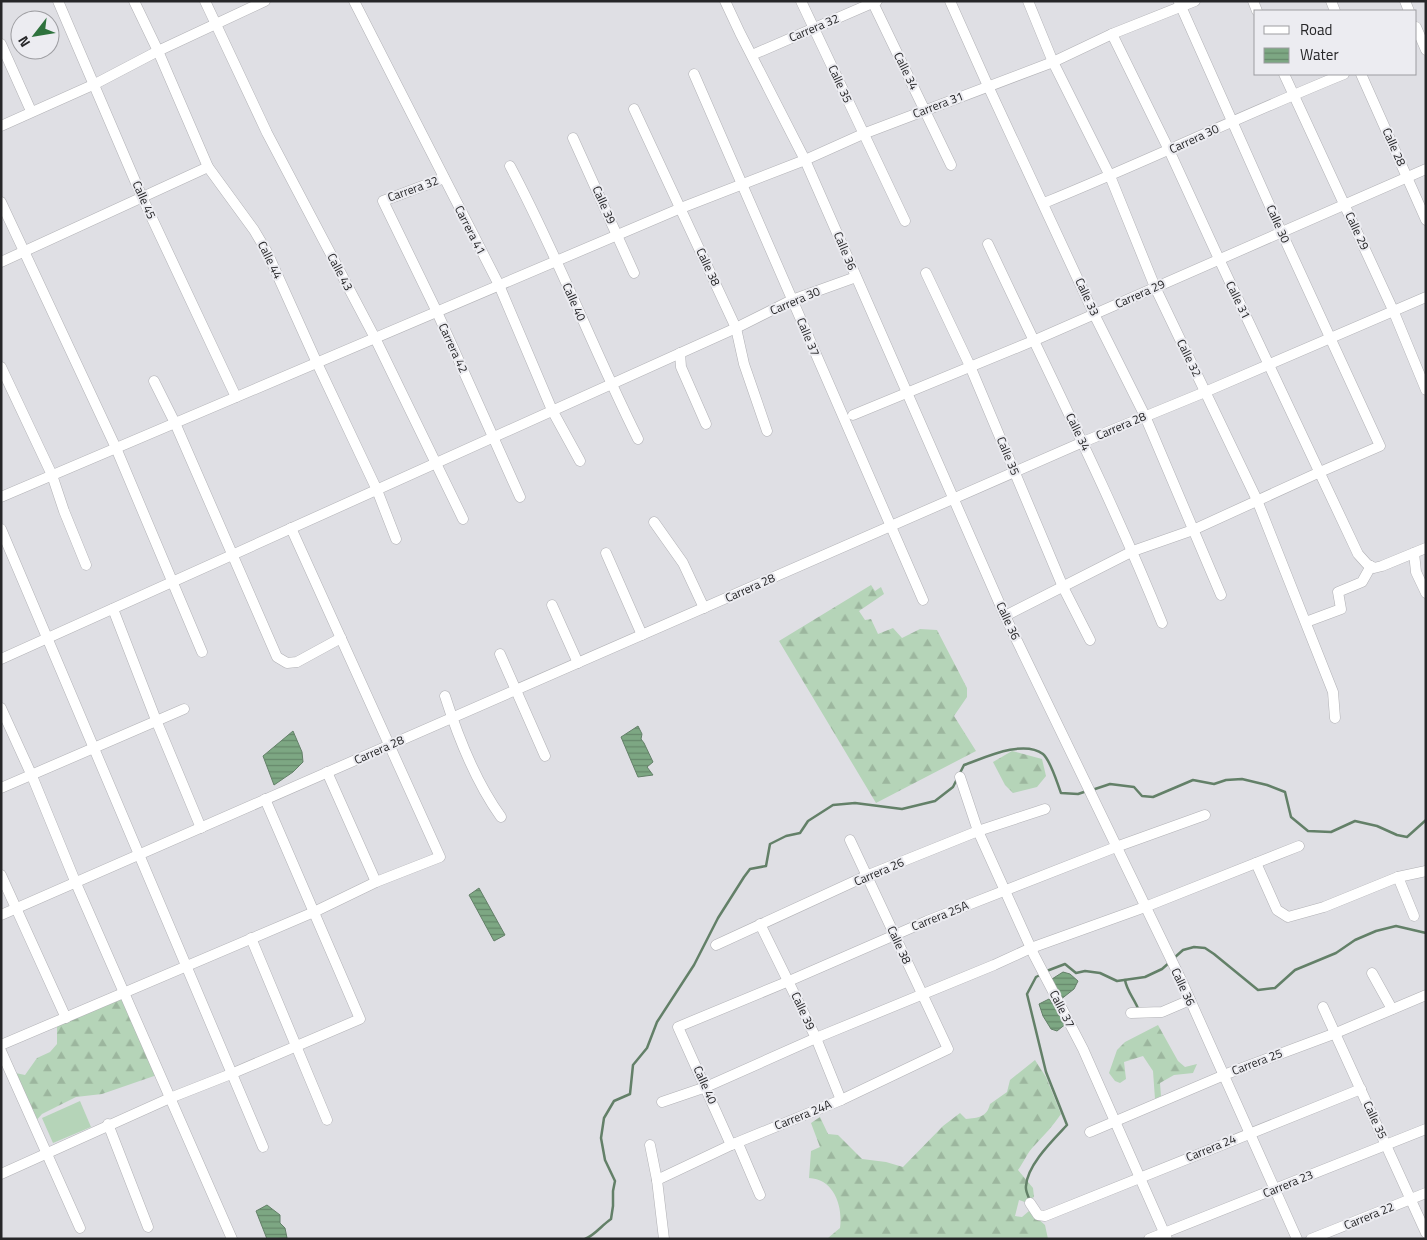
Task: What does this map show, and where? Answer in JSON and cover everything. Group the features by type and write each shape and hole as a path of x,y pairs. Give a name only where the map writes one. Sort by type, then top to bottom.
{"street":[{"name":"Calle 45","path":"58,1 142,197 236,397"},
{"name":"Calle 44","path":"134,1 158,51 208,167 254,230 267,252 377,490 396,539"},
{"name":"Calle 43","path":"205,1 267,133 375,338 463,519"},
{"path":"1,126 95,84 158,51 265,1"},
{"name":"Carrera 41","path":"354,1 499,285 552,410 580,461"},
{"name":"Calle 36","path":"725,1 805,160 1005,616 1183,984 1297,1239"},
{"name":"Calle 35","path":"801,1 905,221"},
{"name":"Calle 33","path":"950,1 1094,314 1145,416 1220,595"},
{"name":"Calle 32","path":"1028,1 1053,62 1110,176 1154,287 1257,500 1333,692 1335,718"},
{"name":"Carrera 31","path":"1,497 681,208 805,160 863,134 924,110 1053,62 1180,4 1195,1"},
{"name":"Carrera 32","path":"752,55 875,2"},
{"name":"Calle 34","path":"875,2 951,165"},
{"name":"Calle 30","path":"1180,4 1329,338 1380,445 1320,472"},
{"path":"1417,30 1422,44"},
{"name":"Calle 31","path":"1112,34 1169,150 1358,554 1369,565"},
{"path":"1,44 31,111"},
{"name":"Calle 37","path":"694,74 923,600"},
{"name":"Calle 29","path":"1284,75 1393,310 1426,390"},
{"name":"Carrera 30","path":"1044,203 1110,176 1293,94 1341,75"},
{"name":"Calle 28","path":"1361,75 1426,220"},
{"name":"Calle 38","path":"634,109 736,328 744,364 767,431"},
{"name":"Calle 39","path":"573,138 634,273"},
{"name":"Calle 40","path":"510,166 534,212 611,384 638,439"},
{"path":"1,262 208,167"},
{"name":"Carrera 29","path":"853,415 1033,341 1426,169"},
{"name":"Carrera 32","path":"383,201 444,178"},
{"name":"Carrera 42","path":"383,201 437,312 520,497"},
{"path":"1,202 116,448 202,652"},
{"name":"Calle 34","path":"988,244 1083,442 1133,551 1162,623"},
{"name":"Calle 35","path":"926,273 970,366 1064,587 1090,640"},
{"name":"Carrera 30","path":"1,659 736,328 792,300 856,277"},
{"name":"Carrera 28","path":"1,915 75,881 201,828 1083,442 1205,392 1426,296"},
{"path":"680,353 681,367 706,424"},
{"path":"1,367 52,475 86,565"},
{"path":"154,381 175,423 277,657 287,663 296,662 341,638"},
{"path":"1005,616 1133,551 1193,530 1320,472"},
{"path":"654,522 683,563 704,608"},
{"path":"1,1045 314,912 376,882 440,857 291,528"},
{"path":"1,529 263,1147"},
{"path":"1306,622 1341,609 1338,592 1362,582 1369,565 1374,568 1382,566 1426,548"},
{"path":"606,553 642,635"},
{"path":"1414,553 1416,572 1426,593"},
{"path":"552,605 578,663"},
{"path":"113,609 201,828"},
{"path":"500,654 545,756"},
{"path":"445,696 452,718 486,795 501,817"},
{"path":"1,708 232,1239"},
{"path":"1,788 184,709"},
{"path":"327,772 376,882"},
{"name":"Calle 37","path":"960,777 978,831 1032,951 1083,1049 1166,1236"},
{"path":"1,1174 108,1124 360,1019 265,800"},
{"name":"Carrera 26","path":"716,945 866,876 978,831 1045,809"},
{"name":"Carrera 25A","path":"678,1026 1005,890 1205,815"},
{"name":"Calle 38","path":"850,840 948,1049"},
{"path":"662,1102 706,1087 816,1038 994,965 1299,846"},
{"path":"1256,864 1277,910 1288,917 1315,909 1398,877 1426,871"},
{"path":"1,876 66,1018"},
{"path":"1398,877 1414,916"},
{"name":"Calle 39","path":"760,924 816,1038 841,1100"},
{"path":"251,938 327,1120"},
{"path":"1372,973 1392,1009"},
{"name":"Carrera 25","path":"1090,1132 1223,1076 1336,1033 1426,995"},
{"path":"1131,1013 1162,1012 1190,1000"},
{"name":"Calle 35","path":"1323,1007 1426,1233"},
{"name":"Calle 40","path":"678,1026 733,1144 739,1146 760,1195"},
{"name":"Carrera 24A","path":"657,1180 733,1144 841,1100 948,1049"},
{"path":"1,1051 80,1228"},
{"name":"Carrera 24","path":"1030,1203 1038,1214 1045,1216 1360,1089"},
{"path":"108,1124 148,1227"},
{"name":"Carrera 23","path":"1149,1239 1166,1236 1426,1129"},
{"path":"650,1145 657,1180 664,1239"},
{"name":"Carrera 22","path":"1311,1239 1426,1193"}],"green space":[{"path":"871,585 875,591 881,587 884,594 859,611 865,620 871,619 878,634 893,628 902,638 920,629 937,630 967,688 967,697 954,716 976,751 876,803 779,641"},
{"path":"1012,751 1042,759 1046,776 1037,787 1013,793 1005,785 993,762"},
{"path":"124,996 157,1075 102,1094 76,1097 42,1114 34,1123 11,1072 25,1075 37,1058 50,1052 57,1044 57,1027 73,1017"},
{"path":"1158,1025 1178,1061 1185,1067 1197,1064 1193,1073 1174,1075 1160,1083 1161,1096 1155,1099 1153,1071 1143,1056 1124,1062 1126,1079 1120,1083 1115,1081 1109,1073 1117,1050 1125,1042"},
{"path":"1035,1060 1046,1077 1061,1114 1032,1149 1018,1170 1033,1188 1034,1197 1025,1202 1019,1200 1015,1216 1022,1217 1029,1211 1045,1225 1048,1239 815,1239 828,1238 840,1228 841,1220 838,1203 831,1188 825,1183 809,1178 811,1151 820,1147 811,1123 820,1117 828,1134 838,1135 862,1159 886,1162 903,1167 943,1126 960,1113 966,1119 978,1117 987,1112 990,1104 1007,1092 1010,1080"},
{"path":"80,1101 91,1127 53,1143 42,1118"}],"water":[{"path":"638,726 642,734 641,739 653,762 647,767 653,775 638,777 621,737"},
{"path":"293,731 302,752 303,762 293,772 274,785 263,756"},
{"path":"479,888 505,935 494,941 469,895"},
{"path":"1063,972 1070,974 1078,981 1074,989 1060,1000 1052,979"},
{"path":"1049,999 1067,1023 1057,1031 1051,1029 1043,1016 1039,1004"},
{"path":"267,1205 280,1215 280,1223 285,1228 287,1238 267,1239 256,1211"}],"waterway":[{"path":"585,1239 611,1219 615,1181 605,1160 601,1138 604,1118 614,1101 630,1094 633,1065 647,1048 657,1022 694,965 718,918 744,877 750,869 766,866 770,844 786,836 800,833 808,821 833,805 855,803 902,809 935,801 953,787 964,765 993,754 1014,749 1025,748 1043,754 1051,767 1061,793 1078,794 1087,791"},
{"path":"1092,790 1110,784 1134,787 1142,796 1153,797 1193,780 1214,784 1226,780 1242,779 1285,792 1291,817 1308,831 1331,832 1355,821 1377,826 1397,835 1407,837 1426,820"},
{"path":"1174,958 1183,950 1194,947 1205,948 1258,990 1275,988 1295,970 1336,953 1355,940 1376,931 1396,926 1426,933"},
{"path":"1044,972 1065,964 1076,973 1085,971 1100,973 1117,981 1145,977 1162,969 1170,962"},
{"path":"1030,1201 1026,1188 1027,1178 1042,1153 1067,1125 1046,1072 1027,994 1036,977 1040,975"},
{"path":"1125,980 1139,1011"}]}
